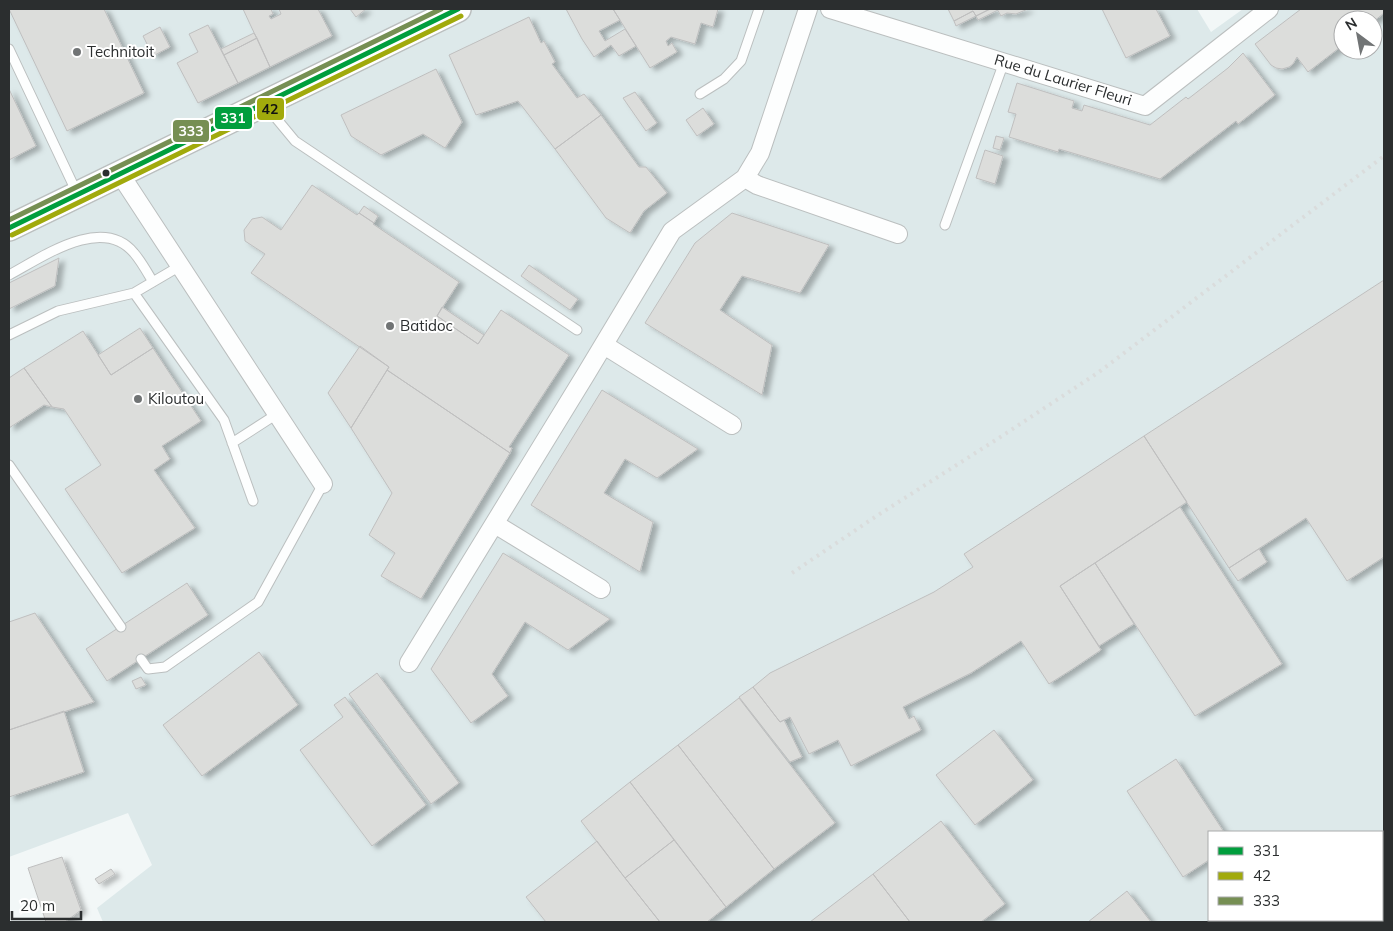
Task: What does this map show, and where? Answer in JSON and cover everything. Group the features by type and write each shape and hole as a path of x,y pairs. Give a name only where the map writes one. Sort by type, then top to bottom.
{"main road":[{"path":"9,228 458,9"}],"street":[{"path":"409,663 672,231 746,178 760,154 808,9"},
{"name":"Rue du Laurier Fleuri","path":"830,9 1145,106 1269,9"},
{"path":"120,174 323,484"},
{"path":"746,178 758,186 898,234"},
{"path":"604,345 732,425"},
{"path":"495,524 602,589"}],"lane":[{"path":"700,94 724,79 741,61 759,9"},
{"path":"9,49 78,194"},
{"path":"945,225 1004,62"},
{"path":"264,104 295,141 577,330"},
{"path":"9,275 68,244 84,238 106,238 122,243 134,252 153,282"},
{"path":"9,336 58,311 134,293 180,266"},
{"path":"134,293 224,420 253,501"},
{"path":"232,443 277,414"},
{"path":"9,465 121,627"},
{"path":"141,659 148,669 165,667 258,602 323,484"}],"shaded area":[{"path":"9,9 1197,9 1211,32 1243,9 1384,9 1384,922 103,922 97,908 152,865 128,813 9,857"}],"building":[{"name":"Technitoit","path":"9,9 104,9 144,93 67,131"},
{"path":"243,9 271,9 273,14 269,16 271,19 281,14 279,9 318,9 332,36 270,67"},
{"path":"350,9 366,9 356,17"},
{"path":"566,9 613,9 620,20 599,31 605,41 625,29 636,46 619,56 611,45 594,57"},
{"path":"613,9 718,9 713,27 701,23 695,44 671,37 666,41 668,46 672,43 677,52 650,68"},
{"path":"948,9 990,9 976,16 973,11 954,21"},
{"path":"990,9 998,10 978,20 976,16"},
{"path":"997,9 1028,9 1016,14 1007,13 1001,16"},
{"path":"1102,9 1156,9 1170,36 1126,58"},
{"path":"1301,9 1384,9 1383,14 1383,10 1333,10 1333,53 1308,72 1297,57 1289,67 1276,68 1271,65 1255,44"},
{"path":"973,11 976,16 956,26 954,21"},
{"path":"529,17 541,43 544,41 555,62 552,64 577,98 584,94 601,115 555,149 518,101 476,115 449,55"},
{"path":"208,25 238,83 198,103 177,63 198,52 189,34"},
{"path":"160,27 170,47 153,56 143,36"},
{"path":"254,33 257,38 224,55 221,49"},
{"path":"257,38 270,67 238,83 224,55"},
{"path":"1243,53 1275,95 1238,124 1236,121 1160,179 1059,149 1058,152 1009,137 1016,114 1008,112 1017,83 1074,101 1072,108 1082,111 1084,105 1150,125 1186,97 1188,99 1228,68"},
{"path":"436,69 462,122 445,148 423,134 381,155 351,136 341,115"},
{"path":"9,89 36,146 9,160"},
{"path":"635,92 657,123 646,131 623,98"},
{"path":"703,108 714,124 697,136 686,120"},
{"path":"601,115 639,167 646,167 667,193 644,211 630,233 606,218 555,149"},
{"path":"996,136 1004,138 1000,150 993,148"},
{"path":"985,150 1003,156 995,184 976,178"},
{"name":"Batidoc","path":"312,185 357,215 359,213 459,282 437,316 478,344 501,310 569,355 509,447 512,448 510,453 387,370 389,367 251,273 265,254 245,241 244,230 252,219 262,217 281,230"},
{"path":"364,206 378,216 374,223 359,213"},
{"path":"732,213 829,245 800,293 742,276 720,310 772,345 762,395 645,323 695,243"},
{"path":"59,258 55,286 9,309 9,283"},
{"path":"529,265 578,299 570,310 521,276"},
{"path":"1384,280 1384,557 1347,581 1306,518 1229,568 1144,436"},
{"path":"442,307 484,335 478,344 437,316"},
{"path":"140,328 153,348 111,375 98,355"},
{"path":"83,331 111,375 153,348 201,421 162,446 170,459 154,470 195,528 122,573 65,489 101,465 64,409 52,407 24,368"},
{"path":"360,346 389,367 351,428 328,393"},
{"path":"24,368 52,407 44,405 9,428 9,378"},
{"path":"387,370 510,453 421,599 381,576 395,553 369,535 392,493 351,428"},
{"path":"602,390 698,449 657,478 625,459 604,493 653,522 640,572 531,505"},
{"path":"1144,436 1187,502 1060,586 1101,650 1071,670 1049,684 1021,641 971,673 903,707 909,719 914,716 921,730 851,766 838,740 809,754 790,717 780,722 753,687 770,673 934,592 973,567 964,554"},
{"path":"1180,507 1282,664 1195,716 1095,563"},
{"path":"1259,549 1267,562 1238,581 1229,568"},
{"path":"503,553 610,619 568,650 525,622 492,674 508,696 471,723 431,669"},
{"path":"1095,563 1134,624 1099,646 1060,586"},
{"path":"187,583 208,615 107,681 86,649"},
{"path":"35,613 94,702 9,730 9,622"},
{"path":"259,652 298,705 202,776 163,725"},
{"path":"377,673 459,783 431,804 349,694"},
{"path":"141,677 146,685 136,689 132,681"},
{"path":"753,687 780,722 784,720 802,757 790,762 739,697"},
{"path":"345,697 426,805 372,846 300,750 343,717 334,705"},
{"path":"739,698 835,823 774,869 678,745"},
{"path":"64,711 84,772 9,797 9,730"},
{"path":"994,730 1033,780 975,825 936,775"},
{"path":"678,745 774,869 726,907 630,782"},
{"path":"1176,759 1223,831 1208,831 1208,861 1183,877 1127,791"},
{"path":"630,782 674,840 625,878 581,821"},
{"path":"941,821 1005,904 981,922 910,922 873,874"},
{"path":"674,840 726,907 707,922 660,922 625,878"},
{"path":"597,841 660,922 546,922 526,897"},
{"path":"62,857 81,910 65,922 46,922 28,868"},
{"path":"111,869 115,874 99,884 95,879"},
{"path":"873,874 910,922 810,922"},
{"path":"1127,891 1151,922 1088,922"}],"railway":[{"path":"792,573 1099,372 1384,156"}],"transit line":[{"name":"333","path":"9,220 441,9"},
{"name":"331","path":"9,228 458,9"},
{"name":"42","path":"12,235 461,16"}],"place":[{"name":"Technitoit","path":"77,52"},
{"name":"Batidoc","path":"390,326"},
{"name":"Kiloutou","path":"138,399"}]}
